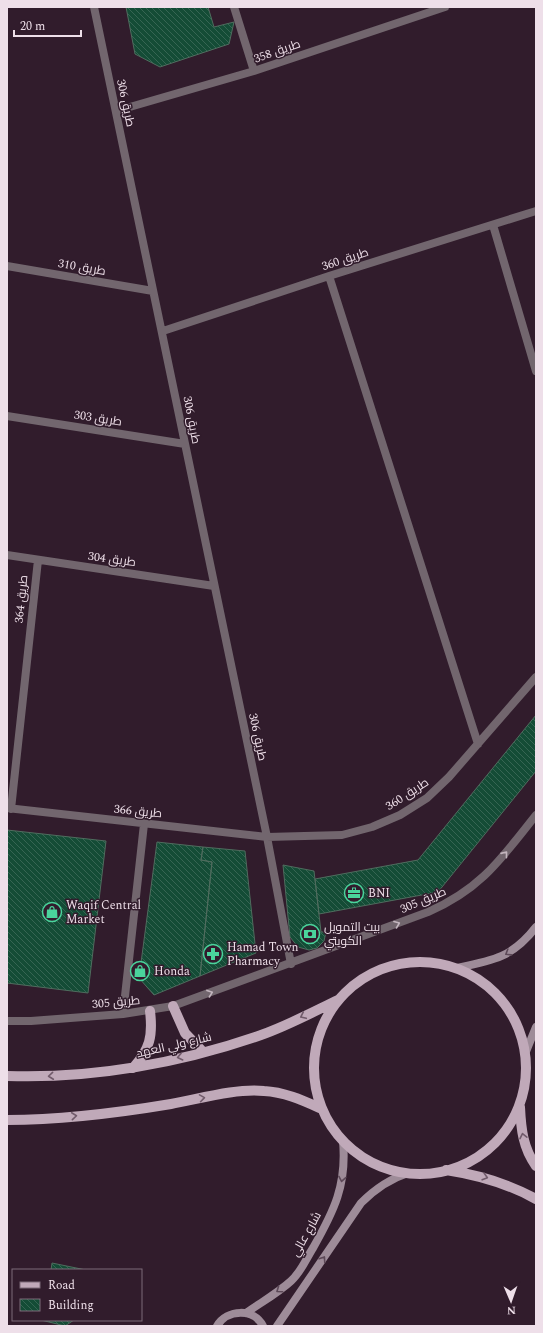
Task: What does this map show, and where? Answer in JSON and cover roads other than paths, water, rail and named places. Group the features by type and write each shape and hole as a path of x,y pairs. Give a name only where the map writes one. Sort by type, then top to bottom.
{"main road":[{"path":"446,1170 474,1159 497,1140 514,1116 520,1102 526,1076 526,1054 518,1026 503,1001 482,982 456,968 424,962 392,965 362,979 338,1000 322,1025 314,1052 314,1081 322,1109 328,1121 343,1141 372,1163 408,1173 446,1170 472,1174 497,1181 536,1199"},
{"name":"شارع ولي العهد","path":"7,1076 37,1077 133,1068 203,1052 261,1035 338,1000"},
{"path":"173,1006 186,1033 203,1052"},
{"path":"133,1068 143,1057 149,1044 152,1029 150,1011"},
{"path":"7,1120 41,1120 126,1110 235,1093 264,1091 295,1097 322,1109"},
{"path":"520,1102 521,1126 525,1144 536,1166"}],"street":[{"name":"طريق 306","path":"94,7 152,291 163,331 214,586 267,837"},
{"path":"234,7 254,72"},
{"name":"طريق 358","path":"116,110 254,72 444,7"},
{"name":"طريق 360","path":"163,331 329,276 536,212"},
{"path":"493,225 536,371"},
{"name":"طريق 310","path":"7,266 152,291"},
{"path":"329,276 478,744"},
{"name":"طريق 303","path":"7,416 185,444"},
{"name":"طريق 304","path":"7,555 214,586"},
{"name":"طريق 364","path":"9,809 38,560"},
{"name":"طريق 360","path":"267,837 342,835 372,827 400,815 427,798 449,777 536,677"},
{"name":"طريق 366","path":"9,809 267,837"},
{"name":"طريق 305","path":"7,1021 31,1021 123,1014 150,1011 173,1006 291,964 448,904 483,878 536,815"},
{"path":"123,1014 144,824"},
{"path":"267,837 291,964"},
{"path":"456,968 485,962 502,956 524,942 536,927"},
{"path":"526,1054 536,1028"},
{"name":"شارع عالي","path":"246,1313 291,1282 300,1270 329,1220 341,1188 345,1164 343,1141"},
{"path":"277,1326 361,1203 376,1188 396,1177 408,1173"},
{"path":"300,1270 311,1277"},
{"path":"217,1326 226,1316 235,1313 246,1313 254,1317 263,1326"}],"place":[{"name":"BNI","path":"354,893"},
{"name":"Waqif Central Market","path":"52,912"},
{"name":"بيت التمويل الكويتي","path":"310,934"},
{"name":"Hamad Town Pharmacy","path":"213,954"},
{"name":"Honda","path":"140,971"}]}
